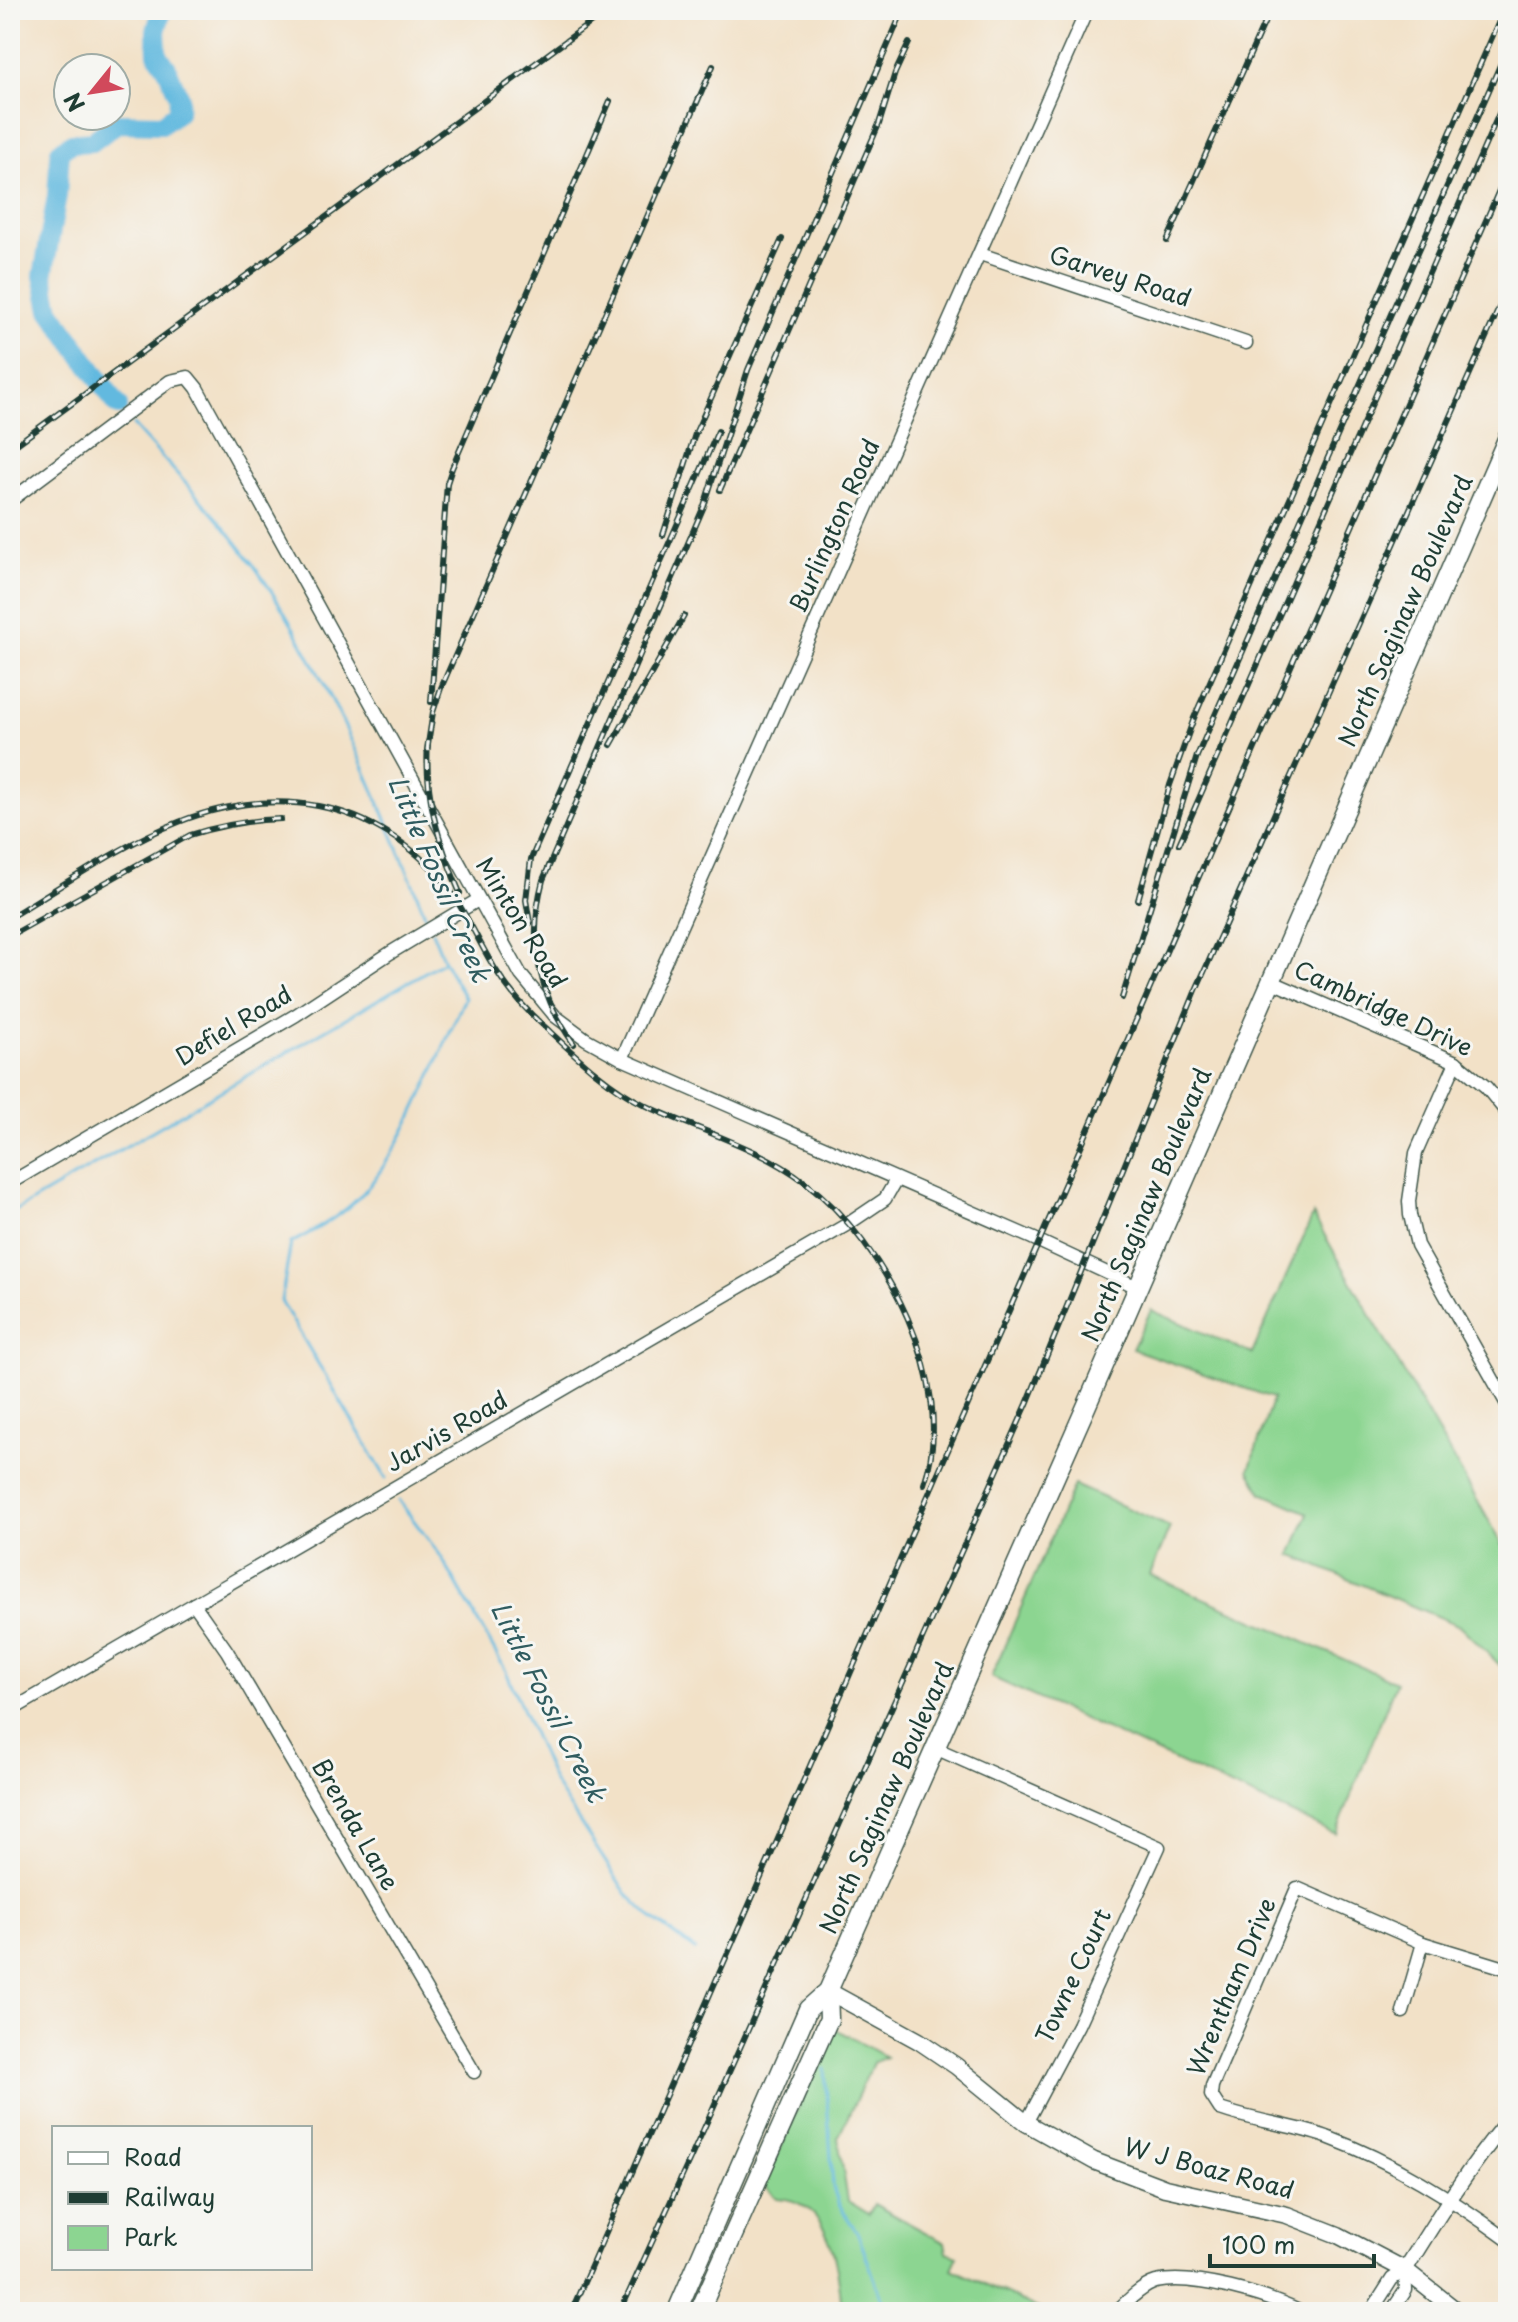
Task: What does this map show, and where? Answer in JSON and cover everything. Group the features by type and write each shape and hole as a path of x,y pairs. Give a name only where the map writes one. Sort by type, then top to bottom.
{"main road":[{"name":"North Saginaw Boulevard","path":"680,2312 679,2306 808,2009 828,1991 1270,981 1501,473 1508,437"},
{"name":"North Saginaw Boulevard","path":"699,2312 829,2019 828,1991"},
{"name":"W J Boaz Road","path":"828,1991 928,2047 1026,2123 1120,2173 1186,2193 1304,2221 1358,2244 1405,2270 1458,2312"}],"street":[{"name":"Burlington Road","path":"622,1059 1087,10"},
{"name":"Garvey Road","path":"980,254 1246,343"},
{"name":"Minton Road","path":"10,501 170,381 188,377 197,388 521,975 555,1016 586,1039 622,1059 1137,1287"},
{"name":"Defiel Road","path":"10,1183 296,1015 478,900"},
{"name":"Cambridge Drive","path":"1270,981 1456,1062 1486,1087 1508,1114"},
{"path":"1456,1062 1416,1153 1410,1215 1417,1245 1508,1406"},
{"name":"Jarvis Road","path":"10,1711 848,1224 885,1199 896,1180"},
{"name":"Brenda Lane","path":"194,1604 203,1621 227,1651 474,2072"},
{"name":"Towne Court","path":"935,1748 1159,1847 1078,2025 1026,2123"},
{"name":"Wrentham Drive","path":"1423,1943 1297,1888 1212,2086 1211,2095 1214,2103 1225,2111 1276,2121 1339,2142 1397,2168 1450,2198"},
{"path":"1403,2012 1423,1943 1508,1969"},
{"path":"1371,2312 1392,2279 1405,2270 1450,2198 1508,2120"},
{"path":"1450,2198 1508,2240"},
{"path":"1391,2312 1406,2290 1405,2270"},
{"path":"1116,2312 1156,2282 1195,2282 1233,2287 1301,2312"}],"green space":[{"path":"1313,1215 1508,1554 1508,1673 1460,1626 1291,1555 1308,1513 1262,1493 1249,1470 1273,1398 1132,1349 1151,1310 1252,1354"},
{"path":"1074,1485 1170,1527 1150,1575 1396,1682 1336,1834 991,1677"},
{"path":"834,2028 886,2057 873,2063 838,2138 848,2201 869,2214 874,2204 945,2243 947,2252 958,2256 952,2269 1046,2312 842,2312 835,2258 821,2224 810,2211 795,2202 777,2198 764,2185"}],"waterway":[{"name":"Little Fossil Creek","path":"118,406 50,310 43,276 57,196 60,151 72,143 92,142 117,123 162,124 178,112 179,97 157,53 156,31 162,10"},
{"name":"Little Fossil Creek","path":"133,425 239,546 294,629 357,753 429,924"},
{"name":"Little Fossil Creek","path":"386,1478 281,1301 291,1243 353,1203 387,1161 416,1107 465,998 444,961 432,931"},
{"path":"10,1214 444,961"},
{"path":"10,1334 17,1324"},
{"name":"Little Fossil Creek","path":"399,1501 440,1555 505,1669 554,1783 626,1893 652,1918 695,1950"},
{"name":"Little Fossil Creek","path":"825,2069 833,2187 839,2205 857,2232 887,2312"}],"railway":[{"path":"10,449 608,10"},
{"path":"574,1044 552,1006 539,966 536,924 543,880 704,506 748,370 903,10"},
{"path":"1167,241 1270,10"},
{"path":"1138,900 1170,785 1194,718 1504,10"},
{"path":"720,490 879,124 895,73 909,43"},
{"path":"1122,998 1197,756 1508,47"},
{"path":"427,750 433,712 441,688 713,66"},
{"path":"1179,844 1508,93"},
{"path":"431,702 447,483 610,101"},
{"path":"571,2312 1508,170"},
{"path":"663,535 695,434 782,239"},
{"path":"620,2312 1027,1404 1196,990 1508,288"},
{"path":"530,923 526,900 531,859 718,431"},
{"path":"611,745 684,616"},
{"path":"428,742 431,801 460,893"},
{"path":"10,917 119,851 194,816 234,806 275,802 337,810 374,825 408,847 437,874 507,986 529,1012 605,1080 645,1105 768,1159 805,1182 835,1208 887,1278 908,1318 923,1360 931,1403 932,1445 924,1484"},
{"path":"10,936 190,835 235,824 281,819"}]}
